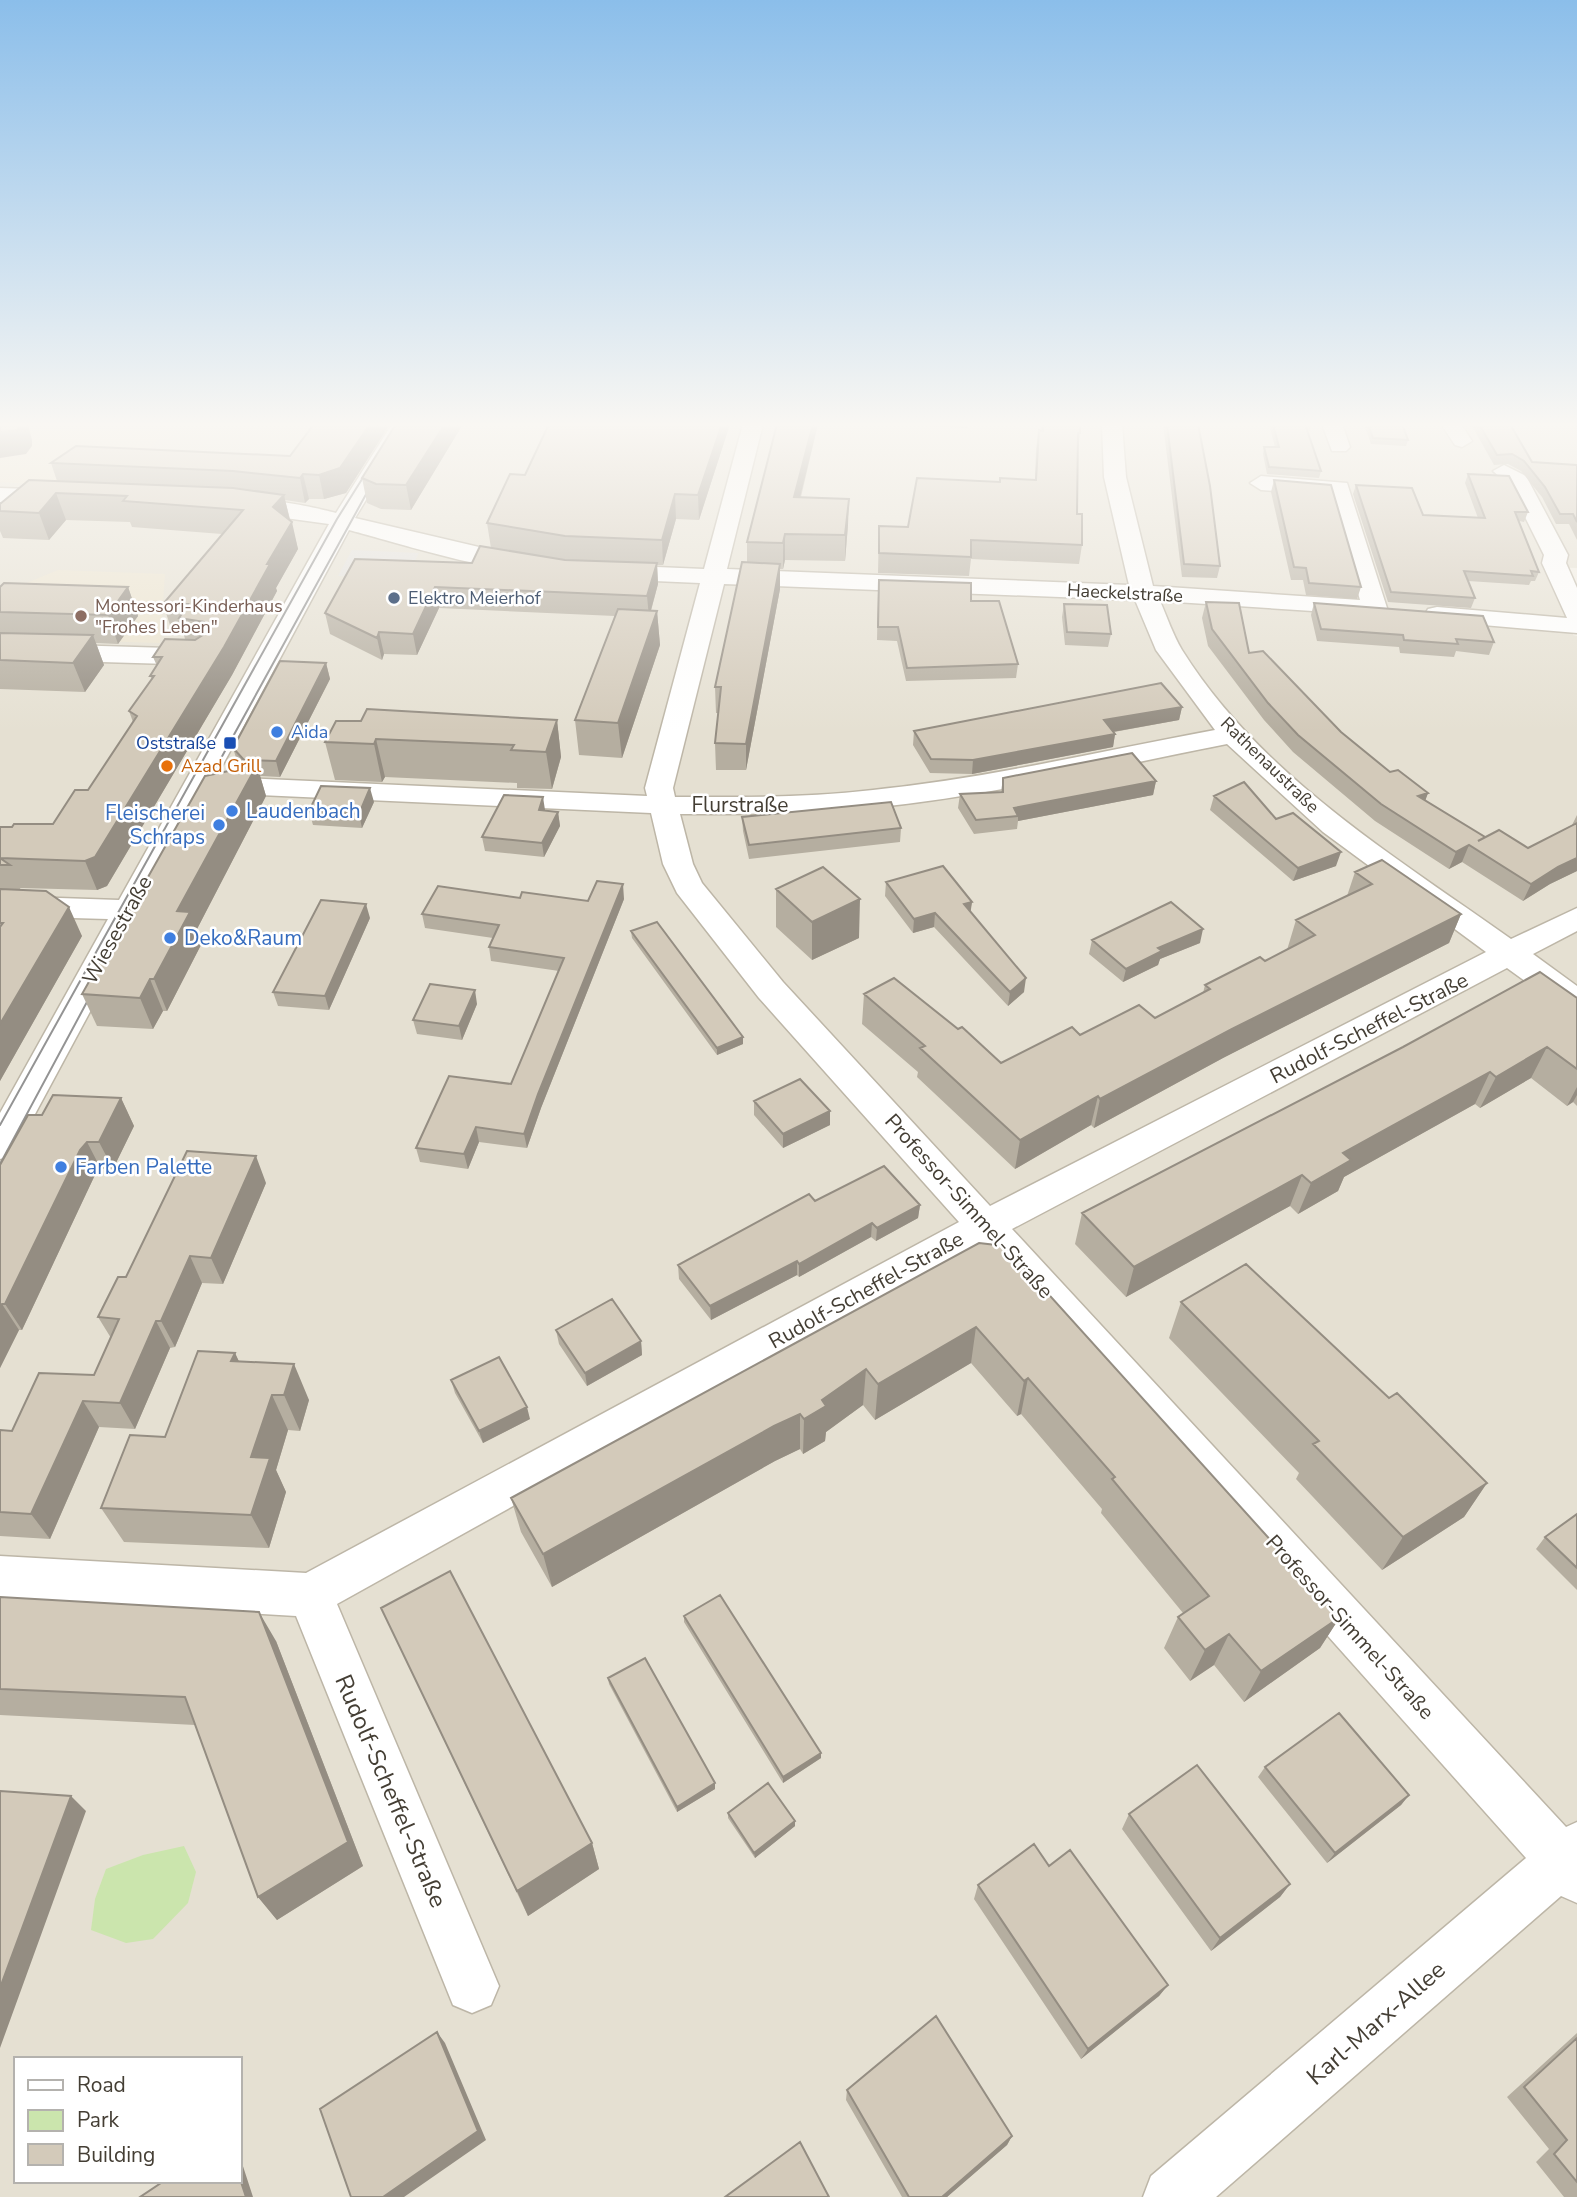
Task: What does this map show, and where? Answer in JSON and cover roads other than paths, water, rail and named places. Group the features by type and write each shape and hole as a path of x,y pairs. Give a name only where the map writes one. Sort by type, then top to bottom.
{"street":[{"name":"Wiesestraße","path":"0,1144 339,527"},
{"path":"364,527 483,557 545,567"},
{"name":"Professor-Simmel-Straße","path":"726,527 659,788 678,864 692,893 771,990 1572,1862"},
{"name":"Rathenaustraße","path":"1126,527 1138,577 1169,650 1233,735 1333,827 1577,1002"},
{"path":"1351,527 1375,608"},
{"path":"1541,527 1556,555 1554,563 1577,615"},
{"name":"Haeckelstraße","path":"581,571 1145,593 1375,608 1577,626"},
{"path":"0,651 203,657"},
{"name":"Flurstraße","path":"240,786 662,805 772,806 873,799 1233,735"},
{"path":"0,906 128,909"},
{"name":"Rudolf-Scheffel-Straße","path":"472,1986 310,1595 986,1224 1577,918"},
{"path":"0,1577 310,1595"},
{"name":"Karl-Marx-Allee","path":"1172,2197 1572,1862"}],"tram line":[{"path":"0,1125 333,527"},
{"path":"203,791 348,527"},
{"path":"0,1164 95,987"}],"place":[{"name":"Elektro Meierhof","path":"394,598"},
{"name":"Montessori-Kinderhaus \"Frohes Leben\"","path":"81,616"},
{"name":"Aida","path":"277,732"},
{"name":"Oststraße","path":"230,743"},
{"name":"Azad Grill","path":"167,766"},
{"name":"Laudenbach","path":"232,811"},
{"name":"Fleischerei Schraps","path":"219,825"},
{"name":"Deko&Raum","path":"170,938"},
{"name":"Farben Palette","path":"61,1167"}]}
